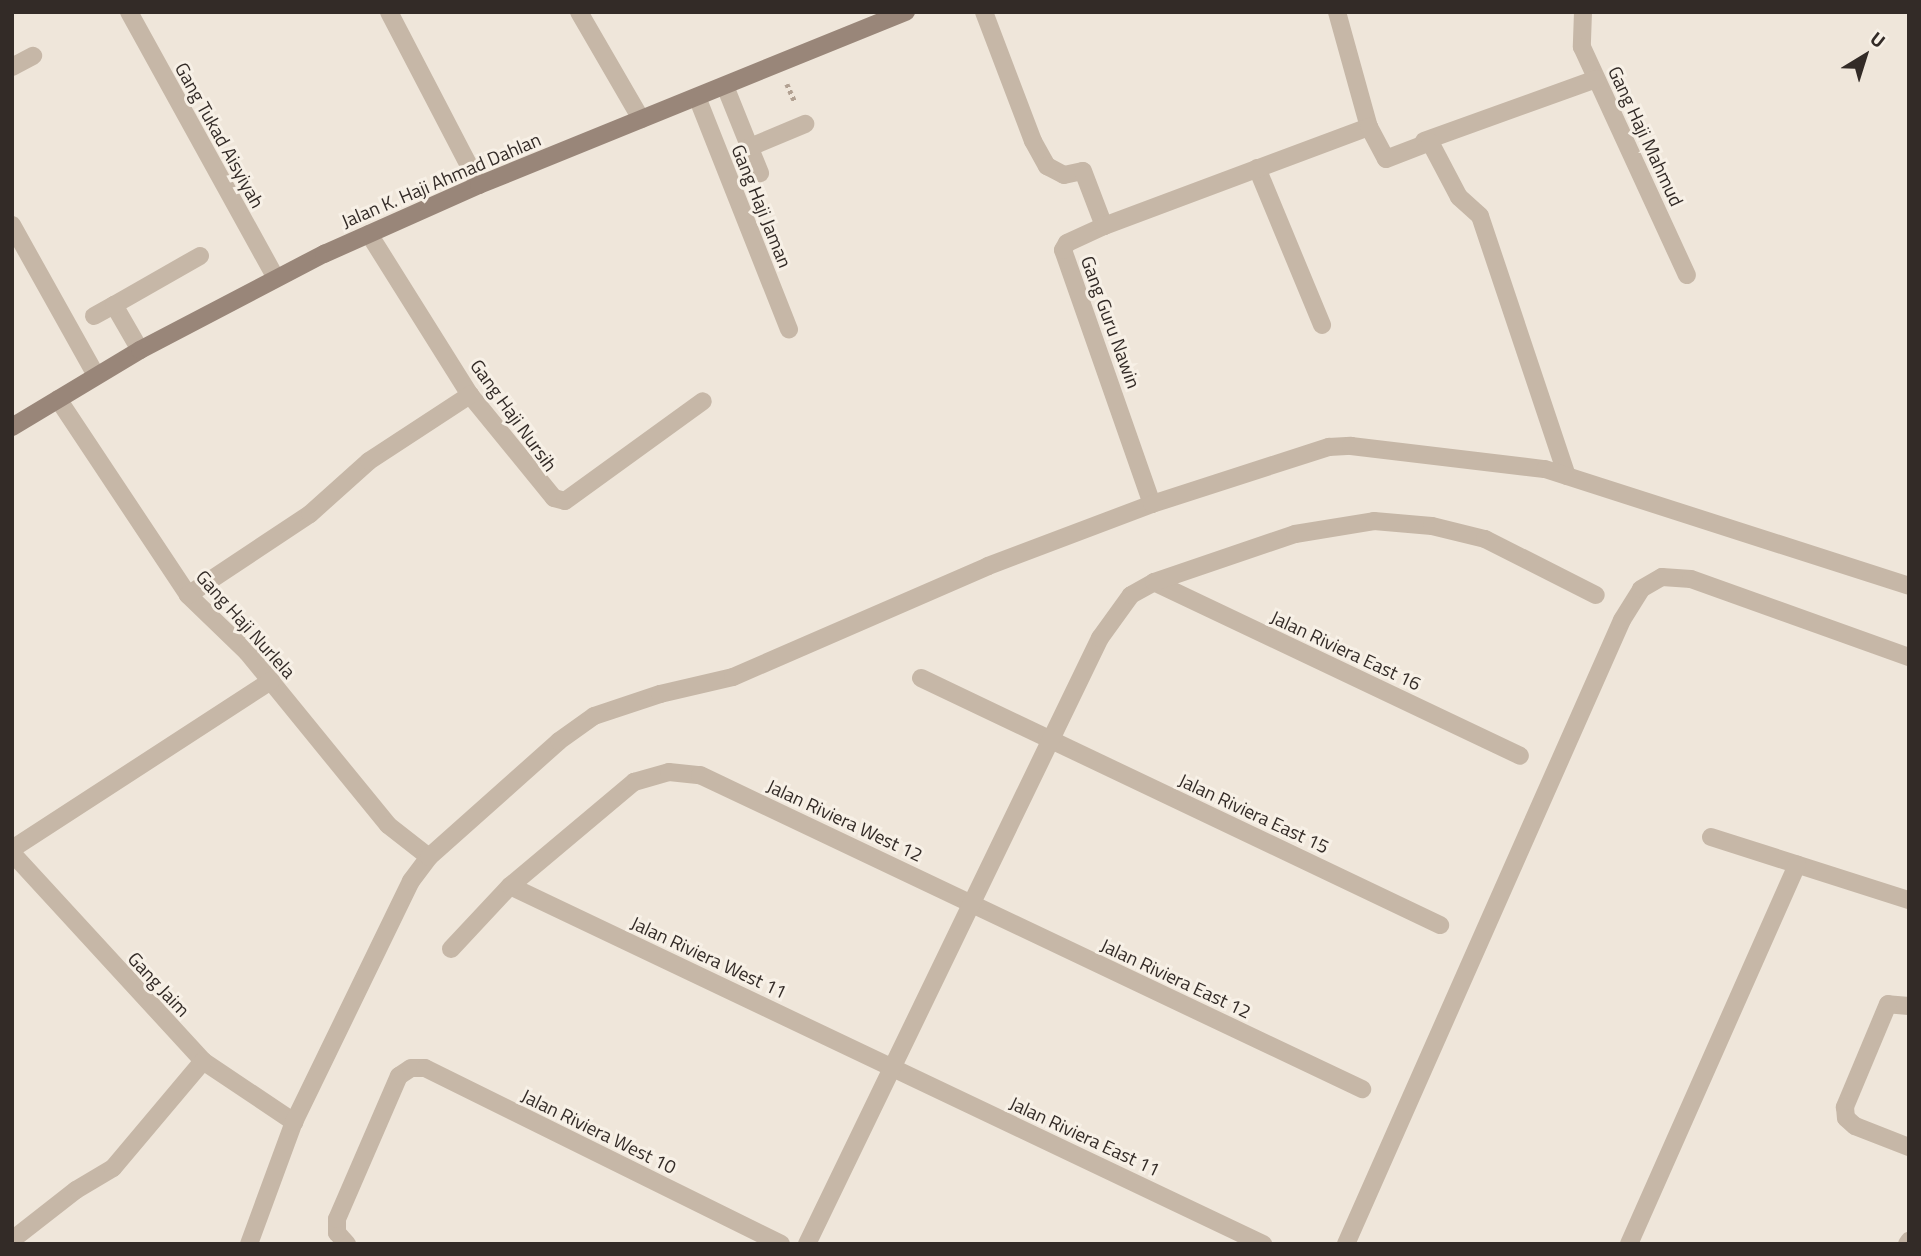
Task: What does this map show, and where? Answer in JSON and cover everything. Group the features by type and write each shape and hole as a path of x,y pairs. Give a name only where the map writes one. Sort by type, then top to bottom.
{"main road":[{"name":"Jalan K. Haji Ahmad Dahlan","path":"12,427 96,375 275,277 480,185 725,86 876,18 906,12"}],"street":[{"name":"Gang Tukad Aisyiyah","path":"129,12 275,277"},
{"path":"389,12 480,185"},
{"path":"579,12 641,119"},
{"name":"Gang Guru Nawin","path":"984,12 1033,141 1048,166 1065,175 1083,171 1104,226 1067,243 1063,250 1152,504"},
{"path":"1337,12 1369,127 1386,159 1424,141 1596,79"},
{"name":"Gang Haji Mahmud","path":"1583,12 1586,21 1580,42 1688,275"},
{"path":"12,67 33,56"},
{"path":"725,86 760,173"},
{"name":"Gang Haji Jaman","path":"697,97 789,330"},
{"path":"750,147 805,124"},
{"path":"1104,226 1369,127"},
{"path":"1424,141 1436,148 1459,197 1480,216 1567,476"},
{"path":"1257,168 1322,325"},
{"path":"12,225 96,375"},
{"name":"Gang Haji Nursih","path":"369,234 470,395 545,492 565,501 703,401"},
{"path":"94,316 200,256"},
{"path":"114,305 140,350"},
{"path":"188,595 310,514 369,461 470,395"},
{"name":"Gang Haji Nurlela","path":"58,399 188,595 247,652 388,825 429,857"},
{"path":"249,1244 294,1122 411,881 429,857 559,741 594,716 660,694 733,677 988,566 1152,504 1329,447 1351,446 1567,476 1909,586"},
{"path":"807,1244 890,1066 1051,740 1116,611 1131,595 1154,582 1295,534 1374,521 1432,526 1485,539 1596,595"},
{"path":"1346,1244 1622,620 1641,589 1662,577 1691,579 1909,657"},
{"name":"Jalan Riviera East 16","path":"1154,582 1520,756"},
{"name":"Jalan Riviera East 15","path":"921,678 1440,925"},
{"path":"12,851 271,681"},
{"name":"Jalan Riviera West 12","path":"510,886 634,782 670,772 700,775 971,904"},
{"path":"1711,837 1909,900"},
{"name":"Gang Jaim","path":"12,851 203,1061 294,1122"},
{"path":"1629,1244 1797,864"},
{"path":"451,948 510,886"},
{"name":"Jalan Riviera West 11","path":"510,886 890,1066"},
{"name":"Jalan Riviera East 12","path":"971,904 1363,1089"},
{"path":"1909,1006 1888,1004 1844,1107 1846,1118 1855,1126 1909,1147"},
{"path":"12,1240 76,1190 113,1168 203,1061"},
{"name":"Jalan Riviera East 11","path":"890,1066 1263,1244"},
{"name":"Jalan Riviera West 10","path":"342,1238 337,1219 399,1076 411,1068 425,1068 780,1244"}]}
